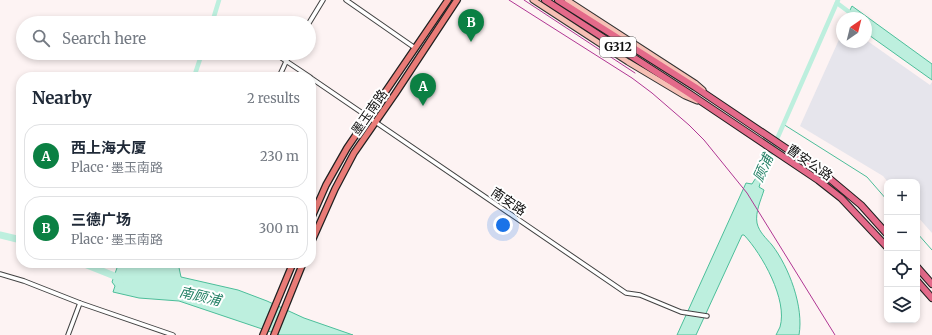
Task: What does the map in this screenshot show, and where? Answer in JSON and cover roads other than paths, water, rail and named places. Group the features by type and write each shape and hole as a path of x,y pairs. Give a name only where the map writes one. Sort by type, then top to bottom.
{"highway":[{"name":"曹安公路","path":"545,0 818,180 856,212 884,244"},
{"name":"曹安公路","path":"558,0 715,101 824,174 846,191 884,231"},
{"path":"920,270 932,284"},
{"path":"920,284 932,298"}],"main road":[{"name":"墨玉南路","path":"316,208 336,165 448,0"},
{"name":"墨玉南路","path":"316,232 344,170 375,121 395,94 457,0"},
{"name":"曹安公路","path":"533,0 628,62 686,96 710,108"},
{"name":"曹安公路","path":"567,0 695,83 715,101"},
{"path":"263,335 291,268"},
{"path":"274,335 301,268"}],"street":[{"path":"313,16 323,0"},
{"path":"346,0 415,48"},
{"path":"281,72 286,61"},
{"name":"南安路","path":"286,61 303,72"},
{"name":"南安路","path":"316,81 626,293 640,295 686,314 707,316"},
{"path":"0,274 24,281 80,303 173,335"},
{"path":"68,335 80,303"},
{"path":"156,335 158,330"}],"water":[{"path":"852,6 860,12 849,12"},
{"path":"872,20 932,64 932,80 872,37"},
{"path":"759,173 763,175 759,187 764,190 758,210 757,223 761,232 772,245 784,264 794,288 799,312 799,335 776,335 780,327 781,316 777,291 765,265 751,243 744,235 742,235 696,335 677,335 746,183 752,184"},
{"path":"117,268 179,268 181,277 238,290 304,318 353,335 280,335 179,301 139,298 113,292 115,286 112,282"}],"waterway":[{"path":"214,16 219,0"},
{"name":"顾浦","path":"759,180 838,0"},
{"path":"837,3 849,12"},
{"path":"196,72 200,60"},
{"path":"783,124 867,177 884,197"},
{"name":"南顾浦","path":"0,235 16,239"},
{"path":"920,236 932,250"},
{"name":"南顾浦","path":"94,268 122,279"}],"railway":[{"path":"509,0 632,78 652,93 704,140 747,193 835,335"},
{"path":"524,0 635,73"}],"place":[{"name":"三德广场","path":"471,42"},
{"name":"西上海大厦","path":"423,106"}]}
